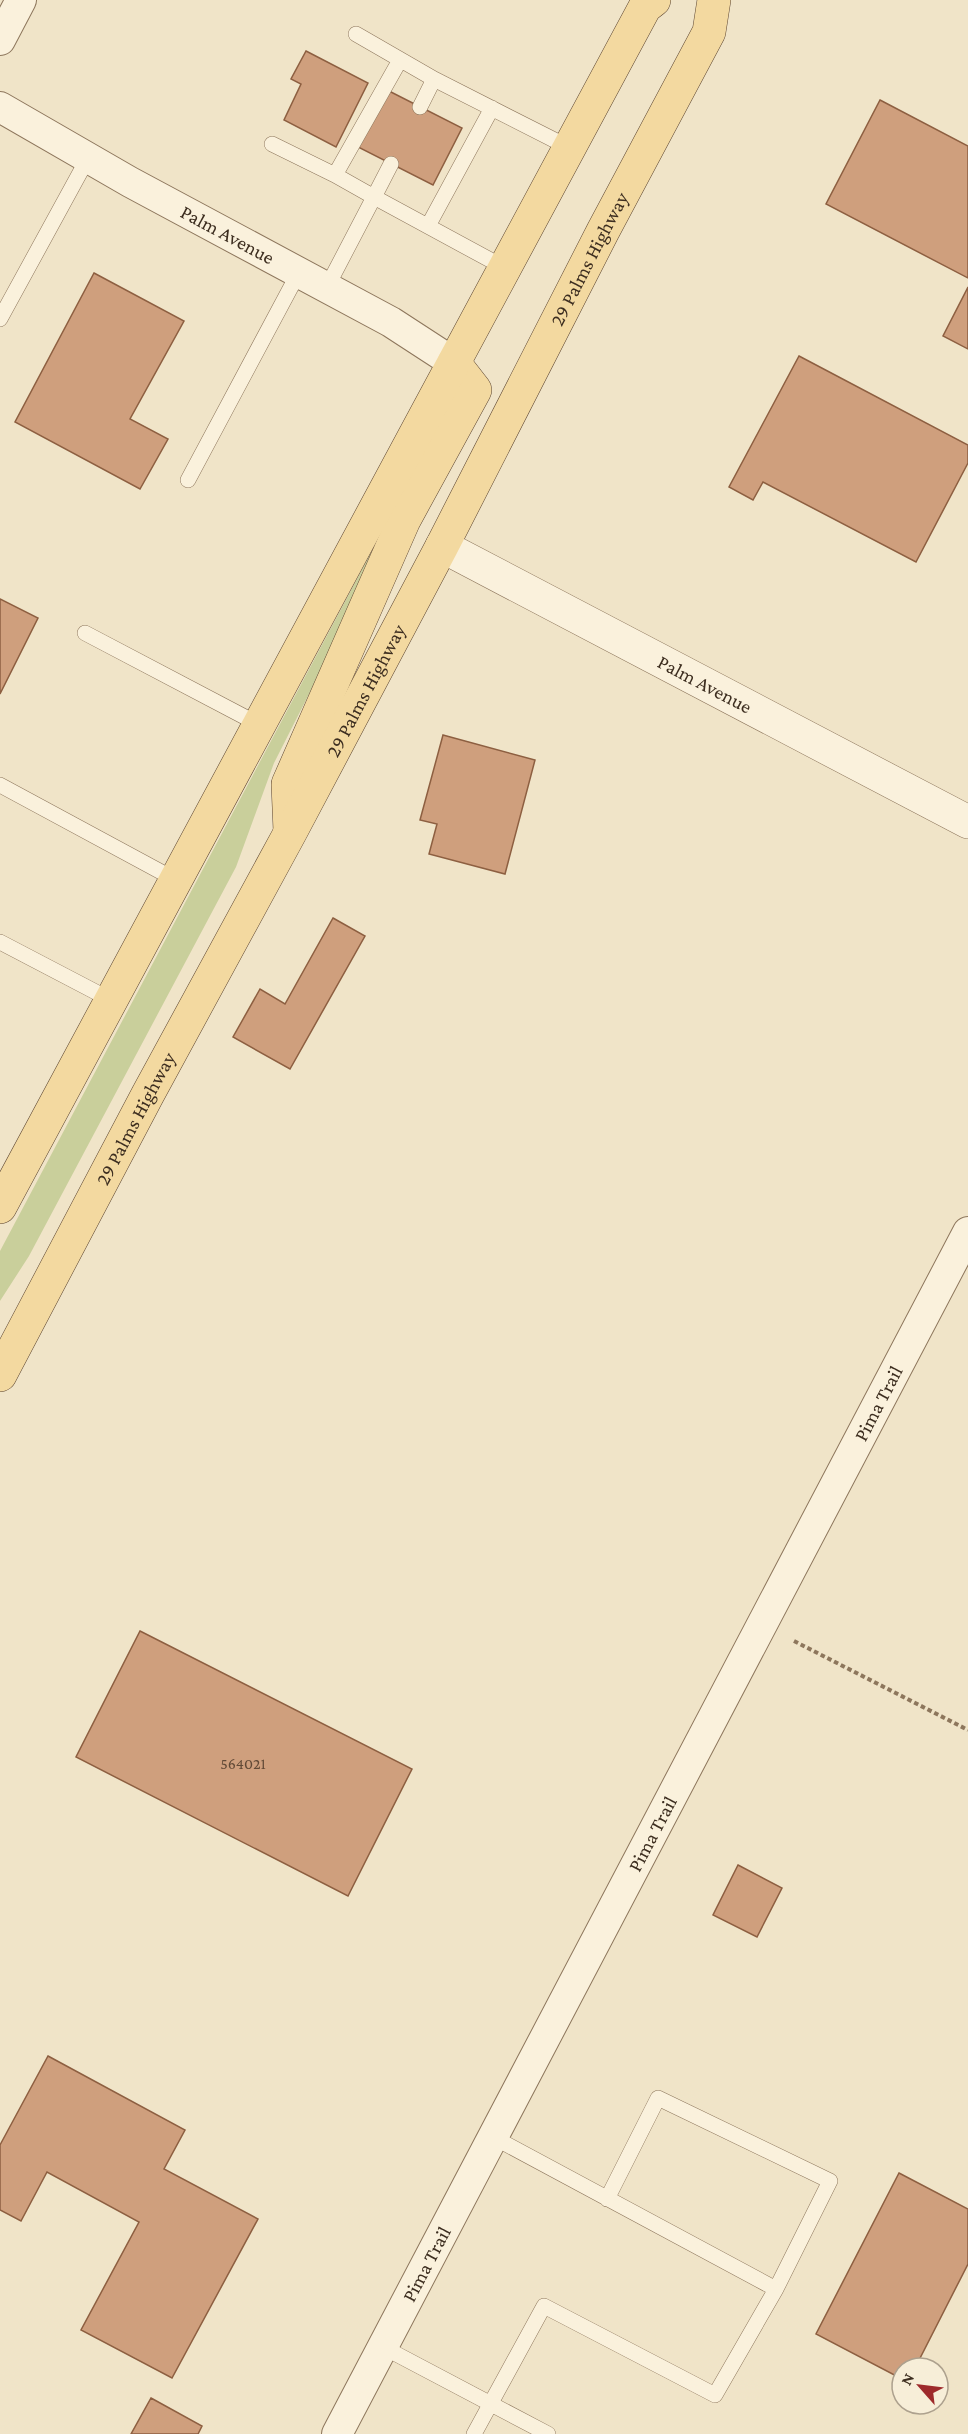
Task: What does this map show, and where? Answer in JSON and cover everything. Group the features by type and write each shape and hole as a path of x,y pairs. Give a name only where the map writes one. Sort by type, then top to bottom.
{"main road":[{"path":"0,1207 645,7 654,0"},
{"name":"29 Palms Highway","path":"0,1375 442,546 603,231 709,32 714,0"},
{"path":"290,833 288,784 404,520 475,390 454,363"}],"street":[{"path":"0,40 21,0"},
{"name":"Palm Avenue","path":"0,106 130,182 391,322 454,363"},
{"name":"Palm Avenue","path":"442,546 968,822"},
{"name":"Pima Trail","path":"337,2434 968,1232"}],"lane":[{"path":"356,34 434,79 570,147"},
{"path":"335,176 400,60"},
{"path":"420,107 434,79"},
{"path":"428,226 492,108"},
{"path":"272,144 505,268"},
{"path":"0,319 88,158"},
{"path":"327,287 391,164"},
{"path":"188,480 299,272"},
{"path":"85,633 260,725"},
{"path":"0,785 176,880"},
{"path":"0,942 111,1000"},
{"path":"474,2434 544,2306 715,2395 776,2289 830,2181 658,2098 607,2199"},
{"path":"493,2137 776,2289"},
{"path":"383,2347 548,2434"}],"path":[{"path":"761,1624 968,1730"}],"green space":[{"path":"424,453 375,564 274,763 236,867 29,1256 0,1301 0,1251"}],"building":[{"path":"306,51 368,83 336,147 284,120 301,84 291,79"},
{"path":"387,90 462,128 433,185 358,147"},
{"path":"880,100 968,146 968,278 826,204"},
{"path":"94,273 184,321 130,419 168,439 140,489 15,422"},
{"path":"968,287 968,349 943,336"},
{"path":"799,356 968,445 968,463 916,562 763,482 753,500 729,487"},
{"path":"0,599 38,618 0,694"},
{"path":"443,735 535,760 505,874 429,854 437,824 420,820"},
{"path":"333,918 365,936 290,1069 233,1037 260,989 285,1004"},
{"path":"140,1631 412,1769 348,1896 76,1757"},
{"path":"738,1865 782,1888 757,1937 713,1915"},
{"path":"48,2056 185,2130 164,2169 258,2219 172,2378 81,2330 139,2222 47,2172 21,2221 0,2210 0,2145"},
{"path":"899,2173 968,2209 968,2264 921,2356 890,2356 890,2373 816,2334"},
{"path":"151,2398 202,2426 198,2434 131,2434"}]}
